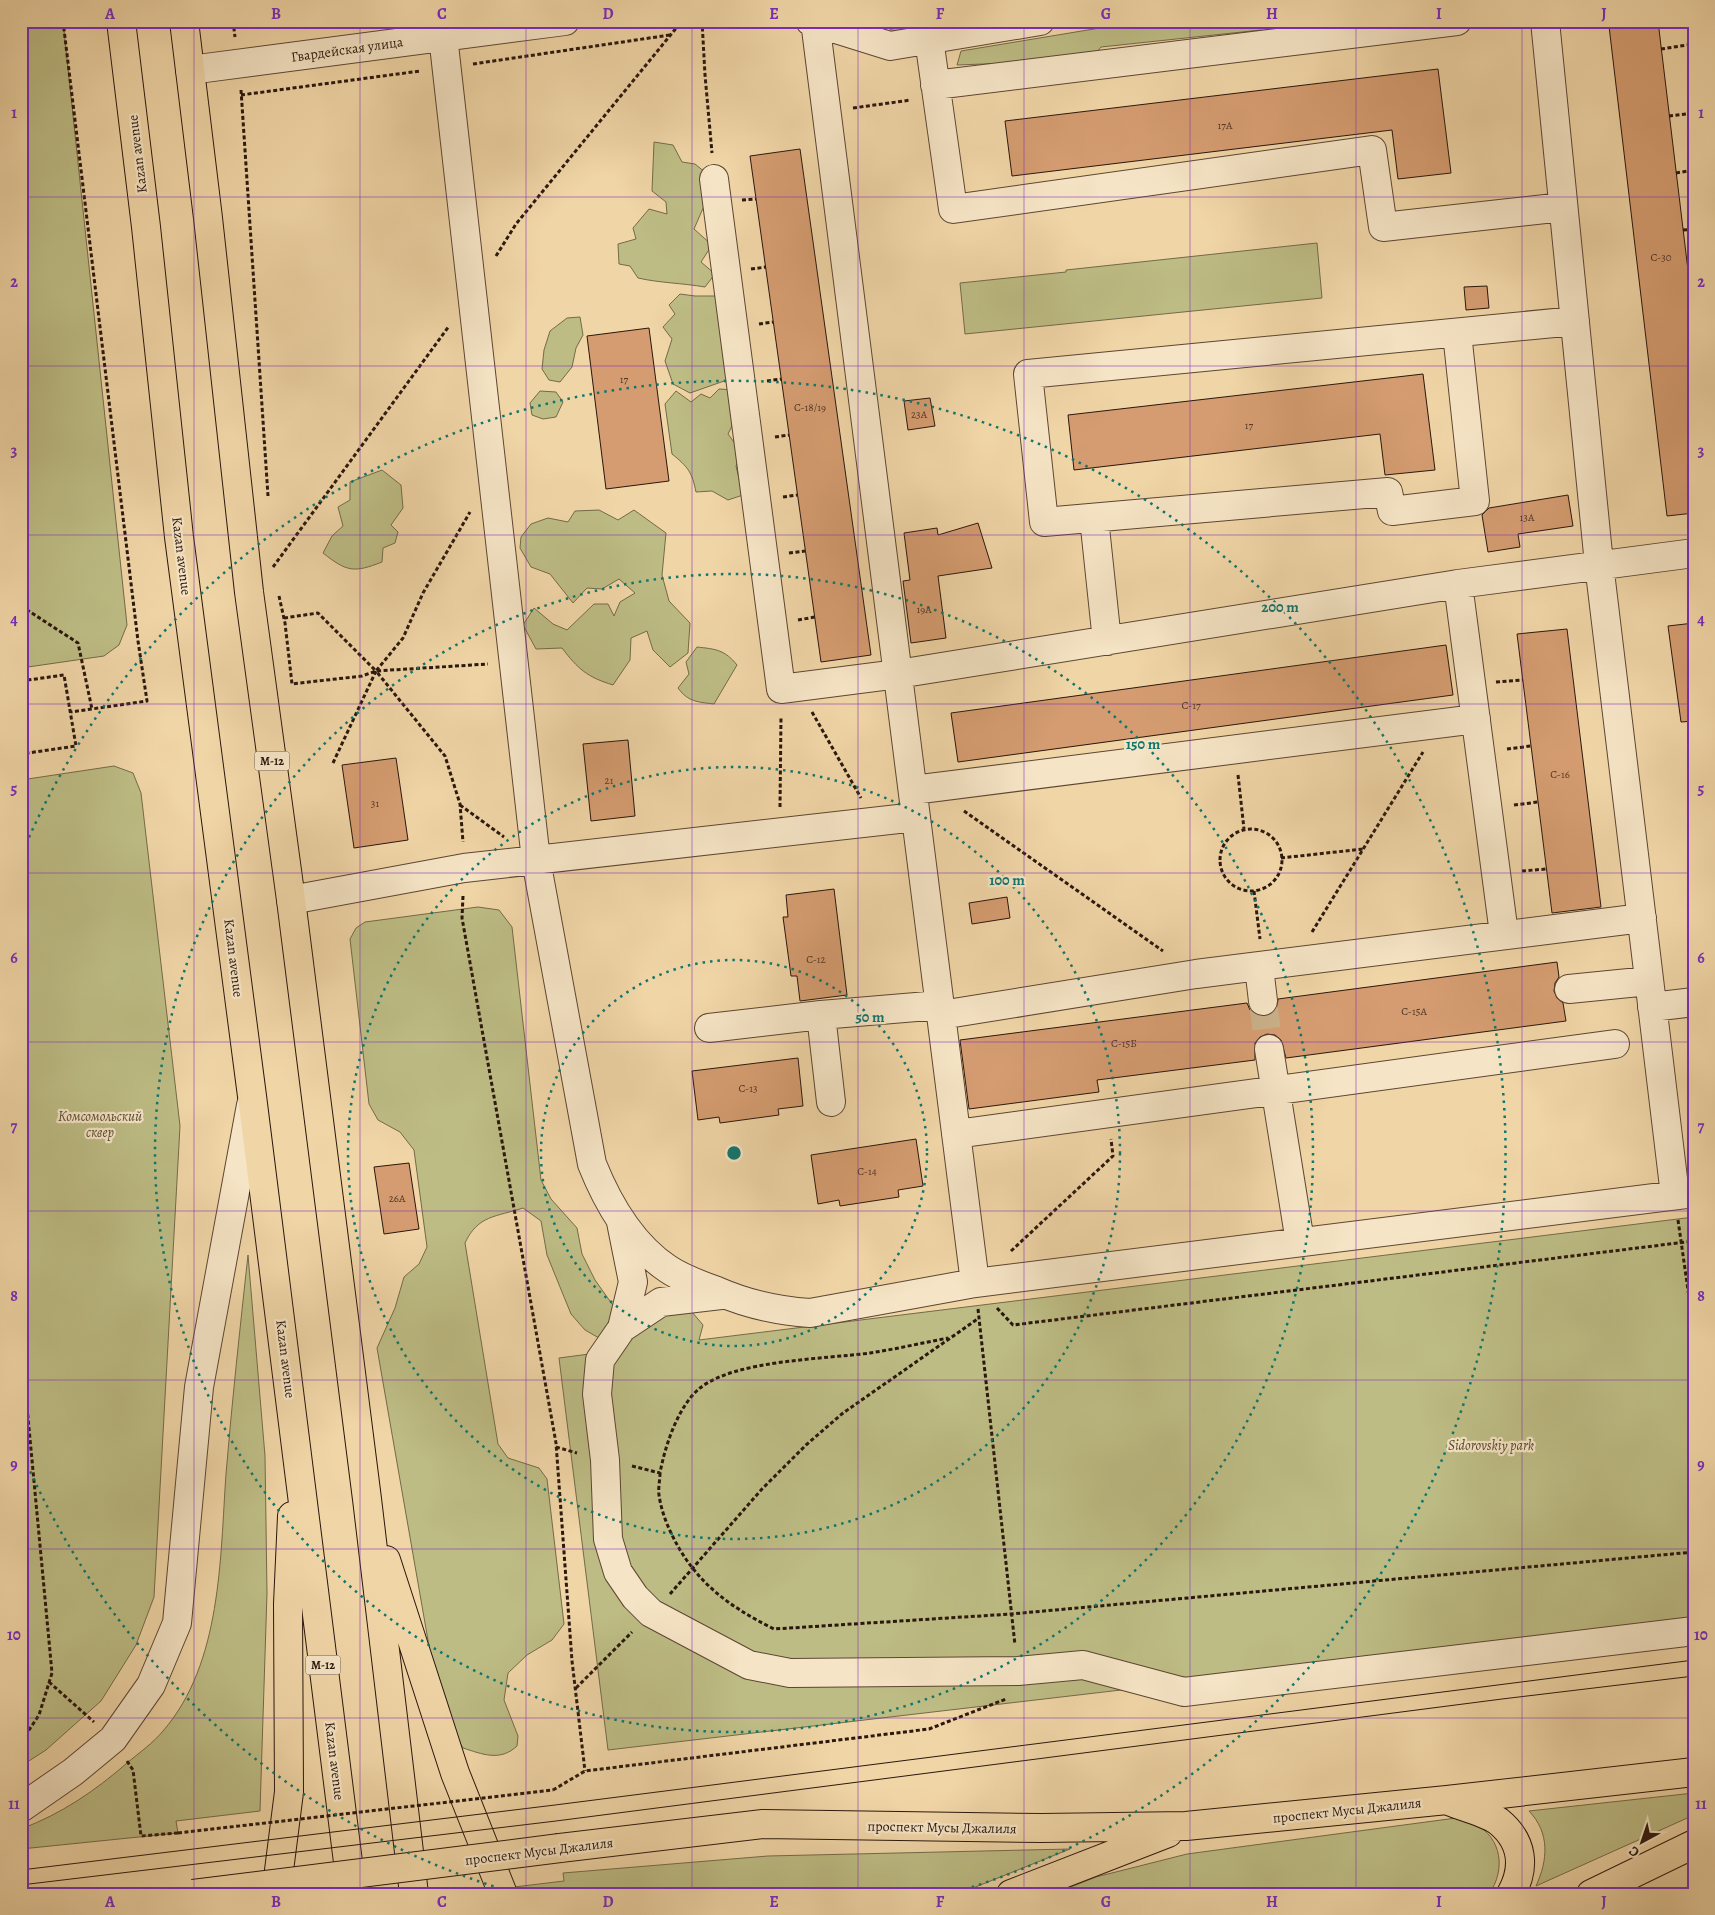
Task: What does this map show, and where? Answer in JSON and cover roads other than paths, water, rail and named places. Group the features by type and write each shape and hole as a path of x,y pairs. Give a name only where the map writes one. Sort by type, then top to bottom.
{"main road":[{"name":"Kazan avenue","path":"121,21 147,236 179,537 252,1096 352,1894"},
{"name":"М-12","path":"184,21 249,592 291,900 367,1499 414,1894"},
{"path":"276,1894 289,1792 288,1604 295,1437"},
{"path":"367,1499 455,1773 503,1894"},
{"name":"проспект Мусы Джалиля","path":"192,1894 763,1824 1042,1828 1186,1826 1447,1800 1694,1772"},
{"path":"1447,1800 1497,1820 1513,1837 1521,1862 1518,1880 1511,1894"},
{"path":"1011,1894 1186,1826"},
{"path":"1591,1894 1694,1844"}],"street":[{"name":"Гвардейская улица","path":"190,70 565,21"},
{"path":"975,1283 916,817 922,789 898,674 827,111 814,22 890,46 1040,21"},
{"path":"936,91 1457,21"},
{"path":"443,36 536,860 592,1164 607,1198 621,1220 650,1254 667,1268 685,1279 724,1295 774,1309 810,1313 975,1283 1684,1194 1651,994 1599,564 1545,21"},
{"path":"929,39 953,209 1372,150 1382,227 1563,207"},
{"path":"714,179 790,688 898,674 1458,584 1694,552"},
{"path":"1457,333 1476,500 1392,511 1388,492 1044,522 1028,374 1575,321"},
{"path":"1094,518 1107,641"},
{"path":"1458,584 1504,934"},
{"path":"922,789 1476,719"},
{"path":"291,900 464,868 916,817"},
{"path":"709,1028 821,1015 940,1010 1196,974 1642,918"},
{"path":"1259,967 1263,1001"},
{"path":"1568,989 1651,994 1693,1005"},
{"path":"821,1015 832,1102"},
{"path":"956,1134 1615,1044"},
{"path":"1269,1048 1300,1242"},
{"path":"21,1808 73,1772 113,1739 151,1685 177,1623 199,1387 252,1096"},
{"path":"621,1220 633,1282 622,1328 600,1360 597,1394 605,1460 608,1539 618,1572 635,1597 651,1613 749,1665 790,1673 1018,1671 1083,1665 1184,1692 1694,1631"},
{"path":"622,1328 661,1302 724,1295"}],"tunnel":[{"path":"1263,1001 1269,1049"}],"tram line":[{"path":"21,1870 555,1805 1694,1660"},
{"path":"21,1885 556,1821 1694,1676"}],"park label":[{"name":"Комсомольский сквер","path":"100,1124"},
{"name":"Sidorovskiy park","path":"1491,1445"}]}
